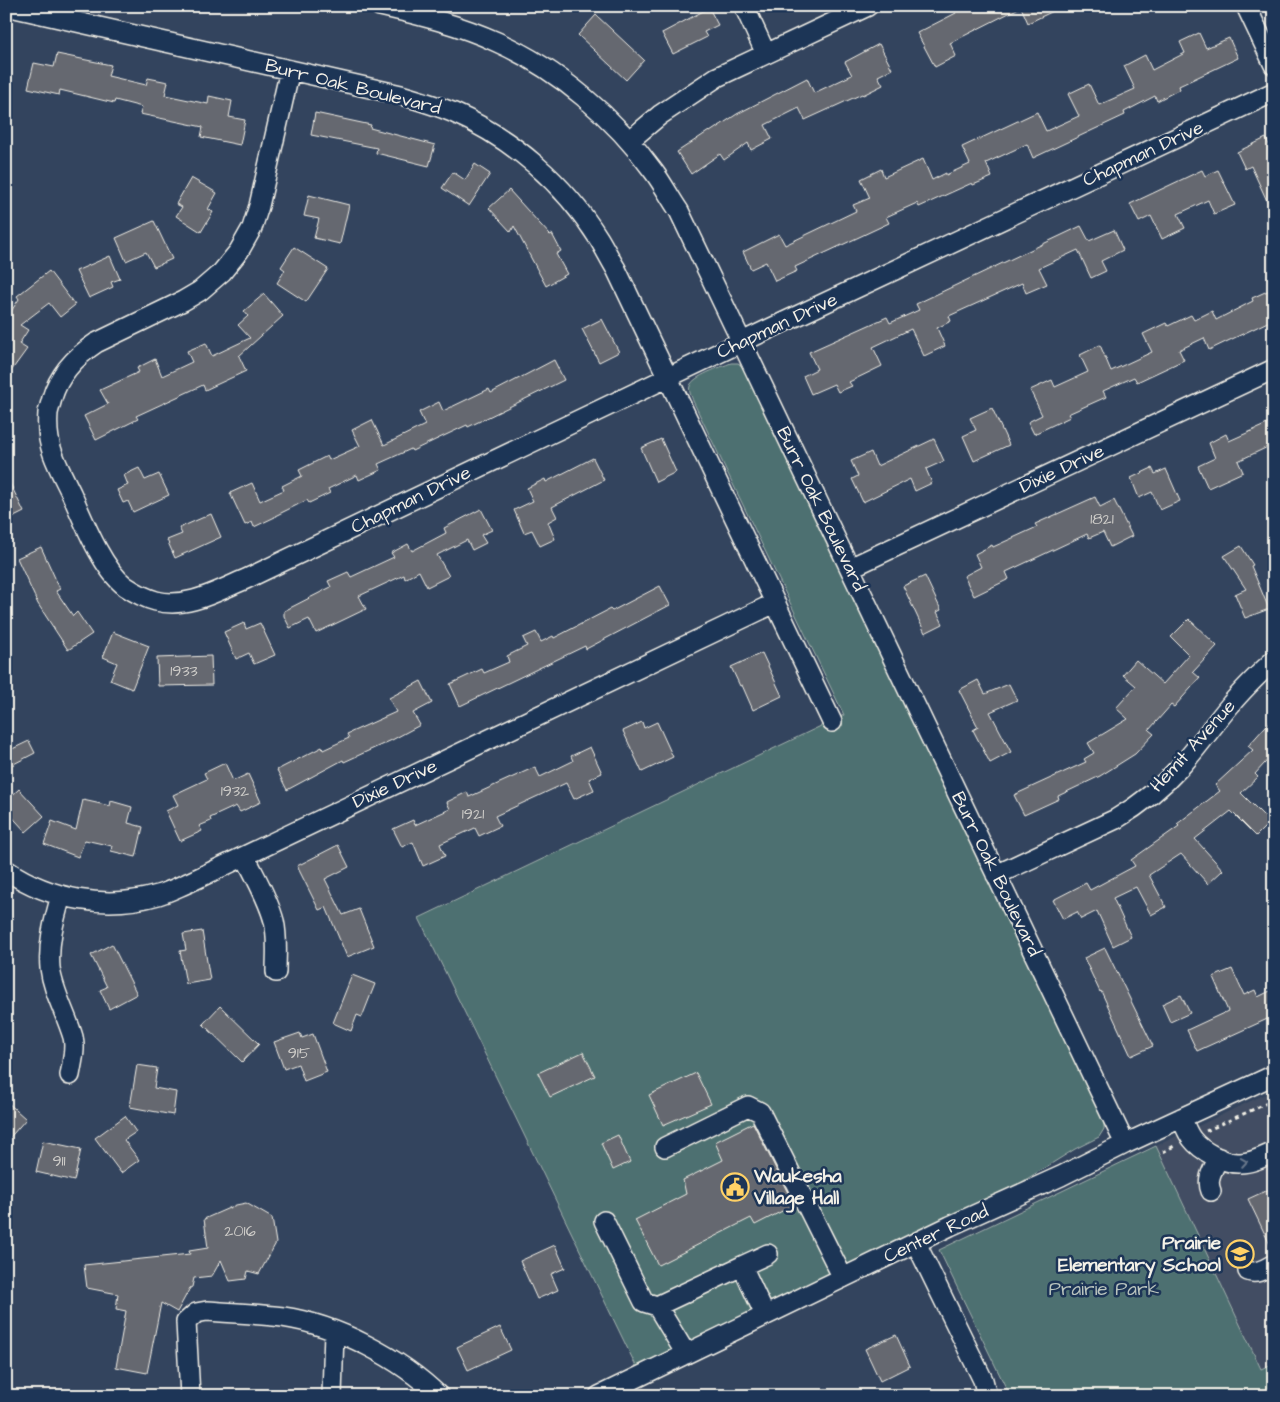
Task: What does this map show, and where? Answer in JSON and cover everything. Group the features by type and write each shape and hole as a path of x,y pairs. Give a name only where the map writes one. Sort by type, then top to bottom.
{"street":[{"name":"Burr Oak Boulevard","path":"6,6 401,95 430,104 472,121 518,149 548,175 575,205 599,239 616,269 832,722"},
{"name":"Burr Oak Boulevard","path":"380,6 448,23 519,52 583,96 616,127 654,172 678,211 742,343 1125,1144"},
{"path":"744,6 766,54"},
{"path":"629,141 660,114 717,77 868,6"},
{"path":"1246,6 1274,65"},
{"name":"Chapman Drive","path":"290,70 259,206 252,228 239,251 222,272 183,301 85,350 74,360 60,379 55,388 48,411 48,434 52,453 106,565 124,586 144,597 154,600 175,603 196,600 255,575 667,377 1274,92"},
{"name":"Dixie Drive","path":"850,568 1274,369"},
{"name":"Dixie Drive","path":"6,870 36,887 61,896 87,902 120,902 158,895 190,882 776,603"},
{"name":"Hemit Avenue","path":"996,875 1116,819 1150,795 1181,766 1233,702 1260,672 1274,660"},
{"path":"245,856 269,906 274,921 276,972"},
{"path":"61,896 52,928 50,969 57,996 73,1038 74,1050 70,1075"},
{"name":"Center Road","path":"599,1396 950,1226 1062,1176 1125,1144 1274,1075"},
{"path":"664,1147 748,1106 760,1112 843,1278"},
{"path":"1181,1118 1191,1138 1202,1149 1219,1158 1238,1164 1274,1152"},
{"path":"1211,1191 1208,1185 1209,1178 1219,1158"},
{"path":"604,1221 644,1302 657,1306 686,1354"},
{"path":"916,1243 983,1380 987,1396"},
{"path":"657,1306 768,1254"},
{"path":"1248,1271 1251,1273 1257,1272 1274,1264"},
{"path":"742,1266 765,1316"},
{"path":"190,1396 186,1322 196,1313 207,1311 284,1317 326,1327 364,1344 408,1370 439,1396"},
{"path":"332,1396 334,1331"}],"path":[{"path":"1163,1152 1274,1100"}],"shaded area":[{"name":"Prairie Elementary School","path":"1274,1090 1274,1363 1261,1369 1156,1146"}],"green space":[{"path":"731,363 738,363 744,368 1104,1120 1104,1129 1099,1137 1075,1149 1017,1185 637,1368 419,918 844,715 690,394 689,390 692,382 708,372"},
{"name":"Prairie Park","path":"1156,1146 1261,1369 1274,1363 1274,1396 1010,1396 939,1250"}],"building":[{"path":"953,6 1064,6 1028,23 1021,7 950,43 956,56 935,67 917,33 956,13"},
{"path":"709,8 718,25 704,32 707,37 673,54 662,33"},
{"path":"596,15 644,60 626,80 578,35"},
{"path":"1199,33 1206,48 1229,38 1238,58 1179,86 1180,89 1157,101 1155,96 1124,112 1125,115 1033,158 1027,144 986,163 992,177 973,185 972,183 919,207 917,203 886,217 889,223 795,267 797,271 775,281 766,262 751,269 743,252 779,234 785,245 856,211 853,205 870,198 861,179 881,169 884,177 923,159 932,180 946,173 946,175 970,164 962,147 1037,112 1046,131 1079,116 1068,94 1089,84 1099,105 1135,89 1124,66 1145,55 1152,70 1185,53 1180,42"},
{"path":"879,44 892,69 878,76 883,85 805,120 799,108 765,125 772,139 751,150 748,143 724,160 720,154 691,174 677,152 737,114 807,78 814,93 852,75 845,62"},
{"path":"57,54 111,65 108,76 146,85 148,78 168,82 165,95 208,104 209,96 232,101 229,117 245,120 240,145 201,137 203,127 140,114 142,107 115,100 114,103 60,90 59,95 28,88 34,63 54,67"},
{"path":"315,113 371,125 370,128 435,145 429,166 376,153 377,148 311,135"},
{"path":"1266,138 1274,156 1274,216 1251,166 1245,169 1237,152"},
{"path":"475,164 490,174 469,206 442,188 453,172 465,180"},
{"path":"1202,170 1205,176 1218,170 1235,205 1214,214 1208,200 1178,214 1185,228 1162,239 1151,216 1139,222 1130,204"},
{"path":"191,178 217,193 208,209 213,212 201,232 176,216 182,207 176,204"},
{"path":"509,190 550,235 552,234 561,251 556,254 567,274 546,286 514,226 511,232 489,208"},
{"path":"309,195 349,205 340,244 314,238 319,219 304,216"},
{"path":"154,221 172,259 154,267 146,252 126,261 116,238"},
{"path":"1081,226 1089,241 1114,230 1123,250 1101,261 1106,271 1091,278 1078,250 1039,268 1047,284 1026,293 1022,283 949,316 951,321 937,328 945,346 924,356 911,329 873,347 882,366 849,382 852,386 838,392 834,384 811,394 803,376 817,369 809,352 887,317 890,323 919,310 916,304"},
{"path":"294,247 328,269 306,302 277,283 285,270 281,267"},
{"path":"110,256 120,279 111,282 113,287 89,298 76,271"},
{"path":"49,271 75,305 60,317 49,303 20,325 28,330 19,344 27,349 6,378 6,316 8,316 19,299 17,296"},
{"path":"1274,288 1274,319 1209,350 1204,338 1179,350 1184,360 1137,382 1134,377 1103,391 1106,397 1068,414 1070,417 1034,434 1028,422 1042,415 1030,390 1052,380 1055,387 1088,372 1080,355 1100,345 1111,371 1152,352 1143,334 1166,323 1168,326 1191,315 1194,320 1212,311 1216,320 1253,301 1252,298"},
{"path":"264,294 283,316 239,356 246,371 205,390 203,385 136,416 138,419 96,440 84,416 108,404 100,390 139,372 137,368 155,359 162,376 192,362 187,351 206,343 212,356 250,338 238,325 248,316 244,311"},
{"path":"602,319 619,352 599,362 582,329"},
{"path":"554,360 564,380 468,427 467,425 412,451 411,449 378,464 381,470 359,480 357,475 328,489 330,493 309,503 307,500 254,527 252,522 245,525 230,493 252,483 260,501 284,490 282,486 302,476 299,470 327,456 329,460 360,446 352,430 372,420 384,445 425,425 419,412 439,402 443,411 489,389 491,393"},
{"path":"992,408 1009,445 974,461 963,436 976,430 970,418"},
{"path":"1274,421 1274,444 1238,461 1243,472 1208,488 1198,466 1215,458 1209,443 1226,434 1229,441"},
{"path":"661,439 676,472 656,482 641,448"},
{"path":"934,439 944,461 926,469 932,483 915,491 910,479 863,502 852,479 858,476 851,461 871,452 877,466"},
{"path":"593,458 604,480 552,507 557,517 548,522 555,539 540,546 532,530 524,533 514,510 533,501 527,488 545,479 546,482"},
{"path":"139,468 145,480 159,474 169,495 133,512 128,501 123,503 117,490 128,485 124,475"},
{"path":"1152,468 1155,474 1166,469 1180,501 1160,510 1152,492 1139,498 1131,478"},
{"path":"6,475 24,512 6,521"},
{"path":"1095,497 1100,507 1114,500 1132,536 1110,547 1103,532 1089,538 1087,534 1006,572 1009,579 974,596 964,576 981,567 975,554 1037,527 1035,524"},
{"path":"481,509 492,530 481,535 486,543 472,550 467,540 437,555 449,576 427,587 419,571 405,579 404,575 359,596 366,609 316,633 309,619 290,628 284,616 284,611 331,587 328,581 348,572 351,577 394,557 391,553 408,544 412,551 446,533 444,528"},
{"path":"211,514 221,537 175,558 167,540 182,534 179,528"},
{"path":"1241,546 1253,565 1251,566 1269,609 1245,618 1235,594 1246,589 1224,556"},
{"path":"41,547 60,589 56,591 73,616 77,612 92,634 68,650 38,604 17,558"},
{"path":"925,576 941,610 937,612 943,624 925,633 903,586"},
{"path":"660,586 670,605 586,649 585,646 460,706 450,684 482,669 484,673 509,662 507,656 527,646 523,638 536,632 541,642 553,636 554,638"},
{"path":"1189,619 1217,646 1193,672 1200,678 1174,707 1171,705 1149,730 1154,734 1135,754 1100,776 1058,796 1059,799 1024,815 1014,795 1086,762 1084,759 1094,753 1088,743 1128,719 1116,708 1136,686 1123,675 1136,660 1163,684 1189,655 1171,637"},
{"path":"244,623 246,629 260,623 275,655 254,664 249,653 236,659 224,632"},
{"path":"113,632 149,646 132,689 110,680 117,663 103,657"},
{"path":"762,653 782,696 753,710 742,685 740,686 731,667"},
{"path":"211,656 212,685 158,686 157,658"},
{"path":"978,680 985,694 1009,684 1017,700 990,712 1011,752 990,763 973,730 978,727 959,690"},
{"path":"421,681 432,703 413,713 420,725 344,762 343,760 287,790 277,770 322,747 323,750 349,738 347,734 396,712 389,698"},
{"path":"1274,717 1274,753 1255,774 1258,777 1241,793 1270,822 1256,836 1231,811 1195,839 1223,870 1208,884 1181,854 1149,875 1166,907 1151,915 1136,887 1113,898 1131,937 1113,946 1097,911 1081,919 1077,912 1063,919 1053,900 1086,883 1090,890 1135,866 1131,860 1179,826 1177,824 1220,791 1215,785 1253,750 1248,746"},
{"path":"642,722 644,728 657,722 673,757 642,772 623,731"},
{"path":"29,741 35,753 6,768 6,752"},
{"path":"590,747 602,773 589,779 594,790 574,799 566,783 495,816 500,826 479,836 475,828 440,844 445,856 423,866 413,842 402,847 393,829 413,820 415,825 450,809 447,802 467,792 469,797 535,767 540,777 573,761 571,756"},
{"path":"225,763 233,781 248,774 261,802 240,812 236,806 210,818 211,821 199,826 202,831 180,841 166,811 178,805 173,795 207,779 204,773"},
{"path":"19,789 44,816 26,832 6,810 6,801"},
{"path":"83,800 110,806 111,801 132,807 128,823 143,827 136,857 111,851 112,846 85,840 78,857 44,844 52,821 76,830"},
{"path":"338,845 349,867 325,879 343,915 359,909 374,946 347,957 326,907 319,910 297,866"},
{"path":"202,931 210,980 186,984 180,951 186,950 183,934"},
{"path":"112,944 137,994 109,1009 100,990 107,987 91,955"},
{"path":"1105,948 1153,1046 1131,1056 1084,958"},
{"path":"1232,969 1244,995 1255,990 1258,997 1274,989 1274,1016 1197,1051 1187,1030 1228,1011 1213,977"},
{"path":"352,975 375,984 362,1017 357,1015 351,1031 333,1023"},
{"path":"1181,995 1190,1013 1170,1022 1162,1004"},
{"path":"220,1006 259,1044 242,1062 203,1024"},
{"path":"300,1033 302,1038 313,1034 327,1072 304,1081 298,1064 284,1069 274,1042"},
{"path":"583,1052 595,1076 550,1097 538,1073"},
{"path":"137,1065 157,1068 154,1088 176,1092 173,1115 130,1107"},
{"path":"696,1073 711,1104 663,1125 649,1095"},
{"path":"6,1101 26,1119 6,1142"},
{"path":"125,1116 136,1132 124,1140 139,1160 121,1173 95,1138"},
{"name":"Waukesha Village Hall","path":"753,1123 794,1205 755,1225 751,1218 658,1265 635,1220 686,1194 683,1180 723,1160 715,1142"},
{"path":"618,1135 630,1162 613,1170 601,1143"},
{"path":"43,1141 81,1149 74,1181 36,1172"},
{"path":"1274,1187 1274,1253 1248,1199"},
{"path":"246,1203 272,1218 276,1243 259,1274 248,1271 246,1279 230,1281 221,1260 212,1276 194,1278 192,1287 177,1312 161,1303 147,1373 116,1367 126,1311 116,1309 118,1294 87,1288 84,1265 190,1254 189,1251 208,1248 204,1219 236,1205"},
{"path":"555,1245 565,1268 551,1274 558,1290 537,1299 520,1261"},
{"path":"500,1327 511,1350 468,1370 457,1347"},
{"path":"896,1335 910,1366 880,1381 865,1349"}],"place":[{"name":"Waukesha Village Hall","path":"735,1187"},
{"name":"Prairie Elementary School","path":"1240,1254"}]}
